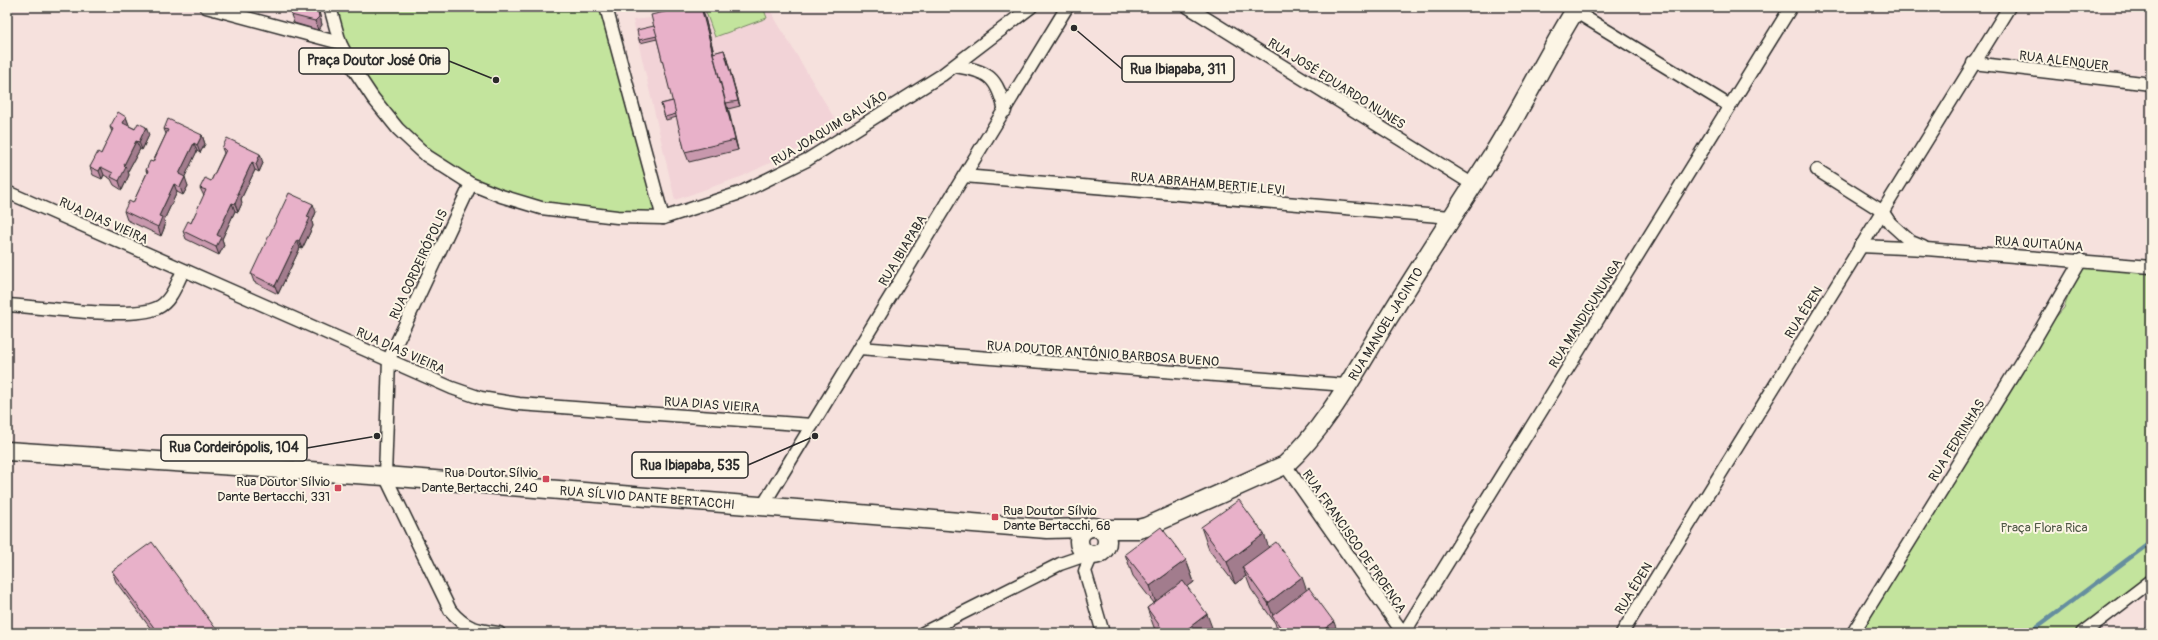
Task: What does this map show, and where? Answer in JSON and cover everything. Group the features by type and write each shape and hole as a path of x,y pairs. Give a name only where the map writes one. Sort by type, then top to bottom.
{"street":[{"path":"206,7 340,43"},
{"name":"RUA JOAQUIM GALVÃO","path":"330,7 340,43 353,68 373,98 398,129 427,156 471,184 501,196 541,208 617,217 663,218 740,193 807,160 954,66 1031,7"},
{"path":"606,7 663,218"},
{"name":"RUA IBIAPABA","path":"762,507 1005,111 1067,7"},
{"name":"RUA JOSÉ EDUARDO NUNES","path":"1188,7 1472,184"},
{"name":"RUA MANDIÇUNUNGA","path":"1403,633 1790,7"},
{"name":"RUA ÉDEN","path":"1622,633 2009,7"},
{"path":"1573,8 1730,106"},
{"name":"RUA MANOEL JACINTO","path":"1095,529 1138,529 1146,527 1285,465 1310,439 1346,386 1451,217 1493,154 1573,8"},
{"name":"RUA ALENQUER","path":"1973,64 2151,84"},
{"path":"954,66 974,69 991,77 1000,90 1005,111"},
{"name":"RUA QUITAÚNA","path":"1817,170 1882,211 1890,223 1911,242 1926,249"},
{"name":"RUA ABRAHAM BERTIE LEVI","path":"964,176 1451,217"},
{"name":"RUA CORDEIRÓPOLIS","path":"384,476 389,359 471,184"},
{"name":"RUA DIAS VIEIRA","path":"7,192 183,271 389,359 452,388 480,398 520,404 812,425"},
{"name":"RUA QUITAÚNA","path":"1860,246 2081,260 2151,267"},
{"name":"RUA PEDRINHAS","path":"1853,633 2034,341 2081,260"},
{"path":"7,305 135,313 158,308 170,298 183,271"},
{"name":"RUA DOUTOR ANTÔNIO BARBOSA BUENO","path":"859,348 1346,386"},
{"name":"RUA SÍLVIO DANTE BERTACCHI","path":"7,451 384,476 1047,529 1095,529"},
{"name":"RUA FRANCISCO DE PROENÇA","path":"1285,465 1403,633"},
{"path":"384,476 450,610 459,621 472,629 499,633"},
{"name":"RUA SÍLVIO DANTE BERTACCHI","path":"1047,529 1063,534 1086,551"},
{"path":"923,633 1086,551 1102,552 1107,545 1107,537 1095,529 1079,538 1086,551 1085,571 1103,633"},
{"path":"2083,633 2151,580"}],"shaded area":[{"path":"696,7 768,7 839,126 815,141 743,176 675,200 633,20 667,16"}],"green space":[{"path":"337,7 606,7 663,216 539,206 472,183 424,151 389,117 343,43"},
{"path":"704,7 763,7 767,18 715,37"},
{"name":"Praça Flora Rica","path":"2081,260 2151,267 2151,581 2083,633 1853,633 2034,341 2064,308"}],"building":[{"path":"293,7 317,7 319,17 315,21 291,15"},
{"path":"686,7 701,7 735,140 685,152 651,15"},
{"path":"654,26 657,36 639,40 637,30"},
{"path":"724,50 738,101 726,103 713,53"},
{"path":"673,101 676,114 665,117 661,104"},
{"path":"118,112 126,117 123,123 135,129 138,123 146,127 139,142 136,141 124,165 126,167 119,181 111,177 113,173 101,167 99,171 90,167 98,152 101,154 113,129 110,127"},
{"path":"168,119 202,135 197,145 194,143 179,174 185,177 180,187 174,184 159,216 162,217 158,227 124,211 129,201 133,203 148,171 146,170 150,161 153,162 168,130 164,129"},
{"path":"227,138 260,154 256,164 252,162 237,194 239,194 235,204 232,203 217,235 221,237 216,247 183,231 188,221 191,223 206,190 200,188 205,178 211,181 226,150 222,148"},
{"path":"289,193 313,204 307,217 310,218 299,241 297,240 275,286 251,274"},
{"path":"1239,500 1264,534 1227,562 1201,527"},
{"path":"1161,527 1186,560 1150,586 1125,554"},
{"path":"152,542 219,633 158,633 112,571"},
{"path":"1276,542 1302,577 1268,603 1242,567"},
{"path":"1183,581 1207,614 1182,633 1165,633 1147,608"},
{"path":"1309,588 1334,622 1319,633 1285,633 1272,616"},
{"path":"1351,629 1354,633 1344,633"}],"waterway":[{"path":"2029,633 2151,542"}],"place":[{"name":"Rua Ibiapaba, 311","path":"1074,28"},
{"name":"Praça Doutor José Oria","path":"496,80"},
{"name":"Rua Cordeirópolis, 104","path":"377,436"},
{"name":"Rua Ibiapaba, 535","path":"815,436"},
{"name":"Rua Doutor Sílvio Dante Bertacchi, 240","path":"546,479"},
{"name":"Rua Doutor Sílvio Dante Bertacchi, 331","path":"338,488"},
{"name":"Rua Doutor Sílvio Dante Bertacchi, 68","path":"995,517"}]}
